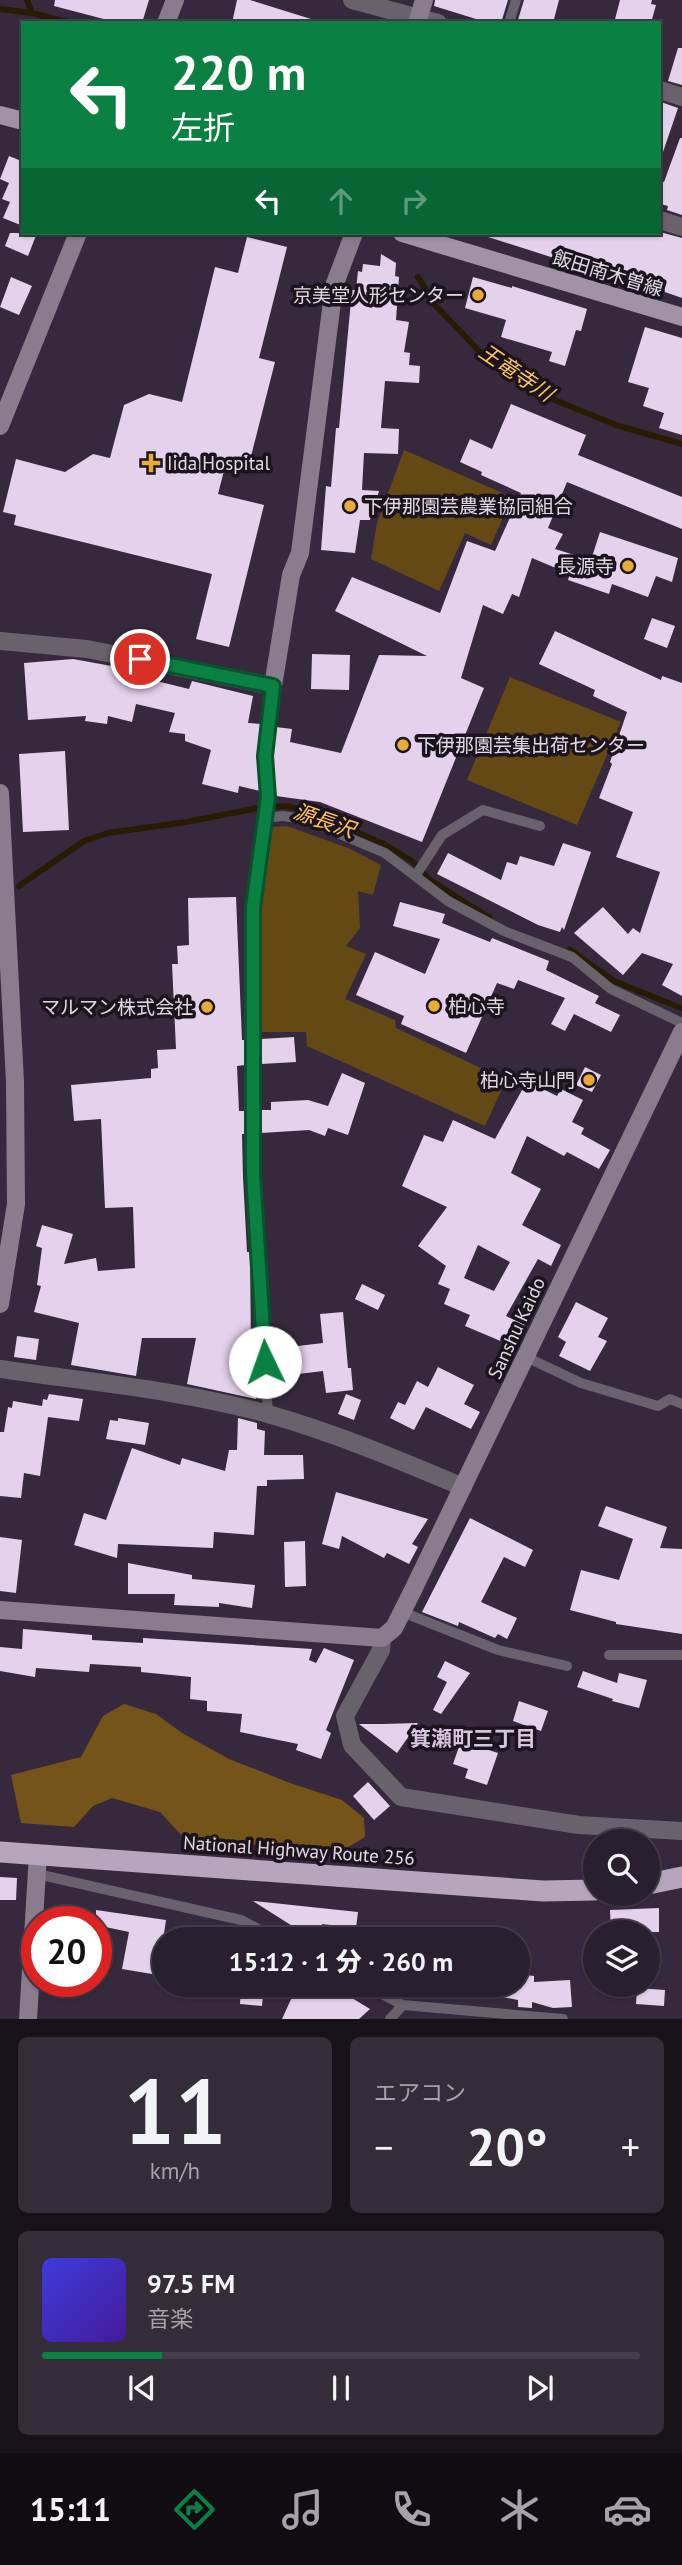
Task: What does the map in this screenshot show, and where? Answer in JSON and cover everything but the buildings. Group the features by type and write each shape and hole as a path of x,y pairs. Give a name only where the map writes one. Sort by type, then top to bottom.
{"highway":[{"name":"National Highway Route 256","path":"0,1852 37,1864 543,1891 583,1890"},
{"path":"660,1882 682,1877"}],"main road":[{"path":"0,115 21,120"},
{"name":"飯田南木曽線","path":"409,235 682,317"}],"street":[{"path":"167,21 175,0"},
{"path":"352,0 418,20 424,0"},
{"path":"661,90 682,97"},
{"path":"661,220 682,228"},
{"path":"0,426 77,235"},
{"path":"0,641 87,649 273,686 291,575 300,552 334,286 353,235"},
{"path":"0,793 3,917 15,1082 16,1204 0,1304"},
{"name":"Sanshu Kaido","path":"682,1032 402,1612 394,1628 383,1638 381,1650 345,1716 352,1745 401,1797 579,1825 682,1831"},
{"path":"0,1369 209,1400 268,1414 352,1441 463,1487"},
{"path":"0,1610 383,1638"},
{"path":"28,2019 37,1864"}],"lane":[{"path":"510,21 516,0"},
{"path":"268,1414 253,1174 253,907 268,797 265,756 273,686"},
{"path":"416,873 442,835 483,810 540,826"},
{"path":"266,816 304,819 385,853 416,873 448,901 504,931 572,957 611,989 682,1023"},
{"path":"526,1357 581,1383 658,1406 670,1399 682,1404"},
{"path":"402,1612 498,1650 567,1666"},
{"path":"609,1655 682,1655"},
{"path":"37,1864 242,1920 255,1927"},
{"path":"388,1997 403,2005 563,2019"},
{"path":"390,2019 403,2005"}],"shaded area":[{"path":"404,450 512,497 491,545 465,533 439,591 371,559 377,523"},
{"path":"510,677 621,722 577,825 467,780"},
{"path":"287,826 348,848 381,865 373,895 358,891 360,928 346,946 366,954 345,999 395,1020 396,1028 506,1080 485,1126 307,1046 306,1032 262,1032 262,905 272,827"},
{"path":"124,1704 156,1714 182,1733 229,1759 342,1800 364,1818 365,1837 340,1852 185,1839 160,1812 112,1798 93,1806 74,1827 21,1823 11,1775 81,1757 103,1716"}],"waterway":[{"path":"27,0 32,13"},
{"name":"王竜寺川","path":"0,9 63,21"},
{"name":"王竜寺川","path":"418,277 435,305 480,352 540,394 616,425 682,444"},
{"name":"源長沢","path":"19,886 84,841 108,833 258,808 286,806 311,812 384,844 412,861 430,880 490,918"},
{"name":"源長沢","path":"570,950 614,981 681,1008"}],"place":[{"name":"京美堂人形センター","path":"478,295"},
{"name":"Iida Hospital","path":"151,463"},
{"name":"下伊那園芸農業協同組合","path":"350,506"},
{"name":"長源寺","path":"628,566"},
{"name":"下伊那園芸集出荷センター","path":"403,745"},
{"name":"柏心寺","path":"434,1006"},
{"name":"マルマン株式会社","path":"207,1007"},
{"name":"柏心寺山門","path":"589,1080"}],"district":[{"name":"箕瀬町三丁目","path":"473,1739"}],"route":[{"path":"140,659 273,686 265,756 268,797 253,907 253,1174 265,1362"}]}
